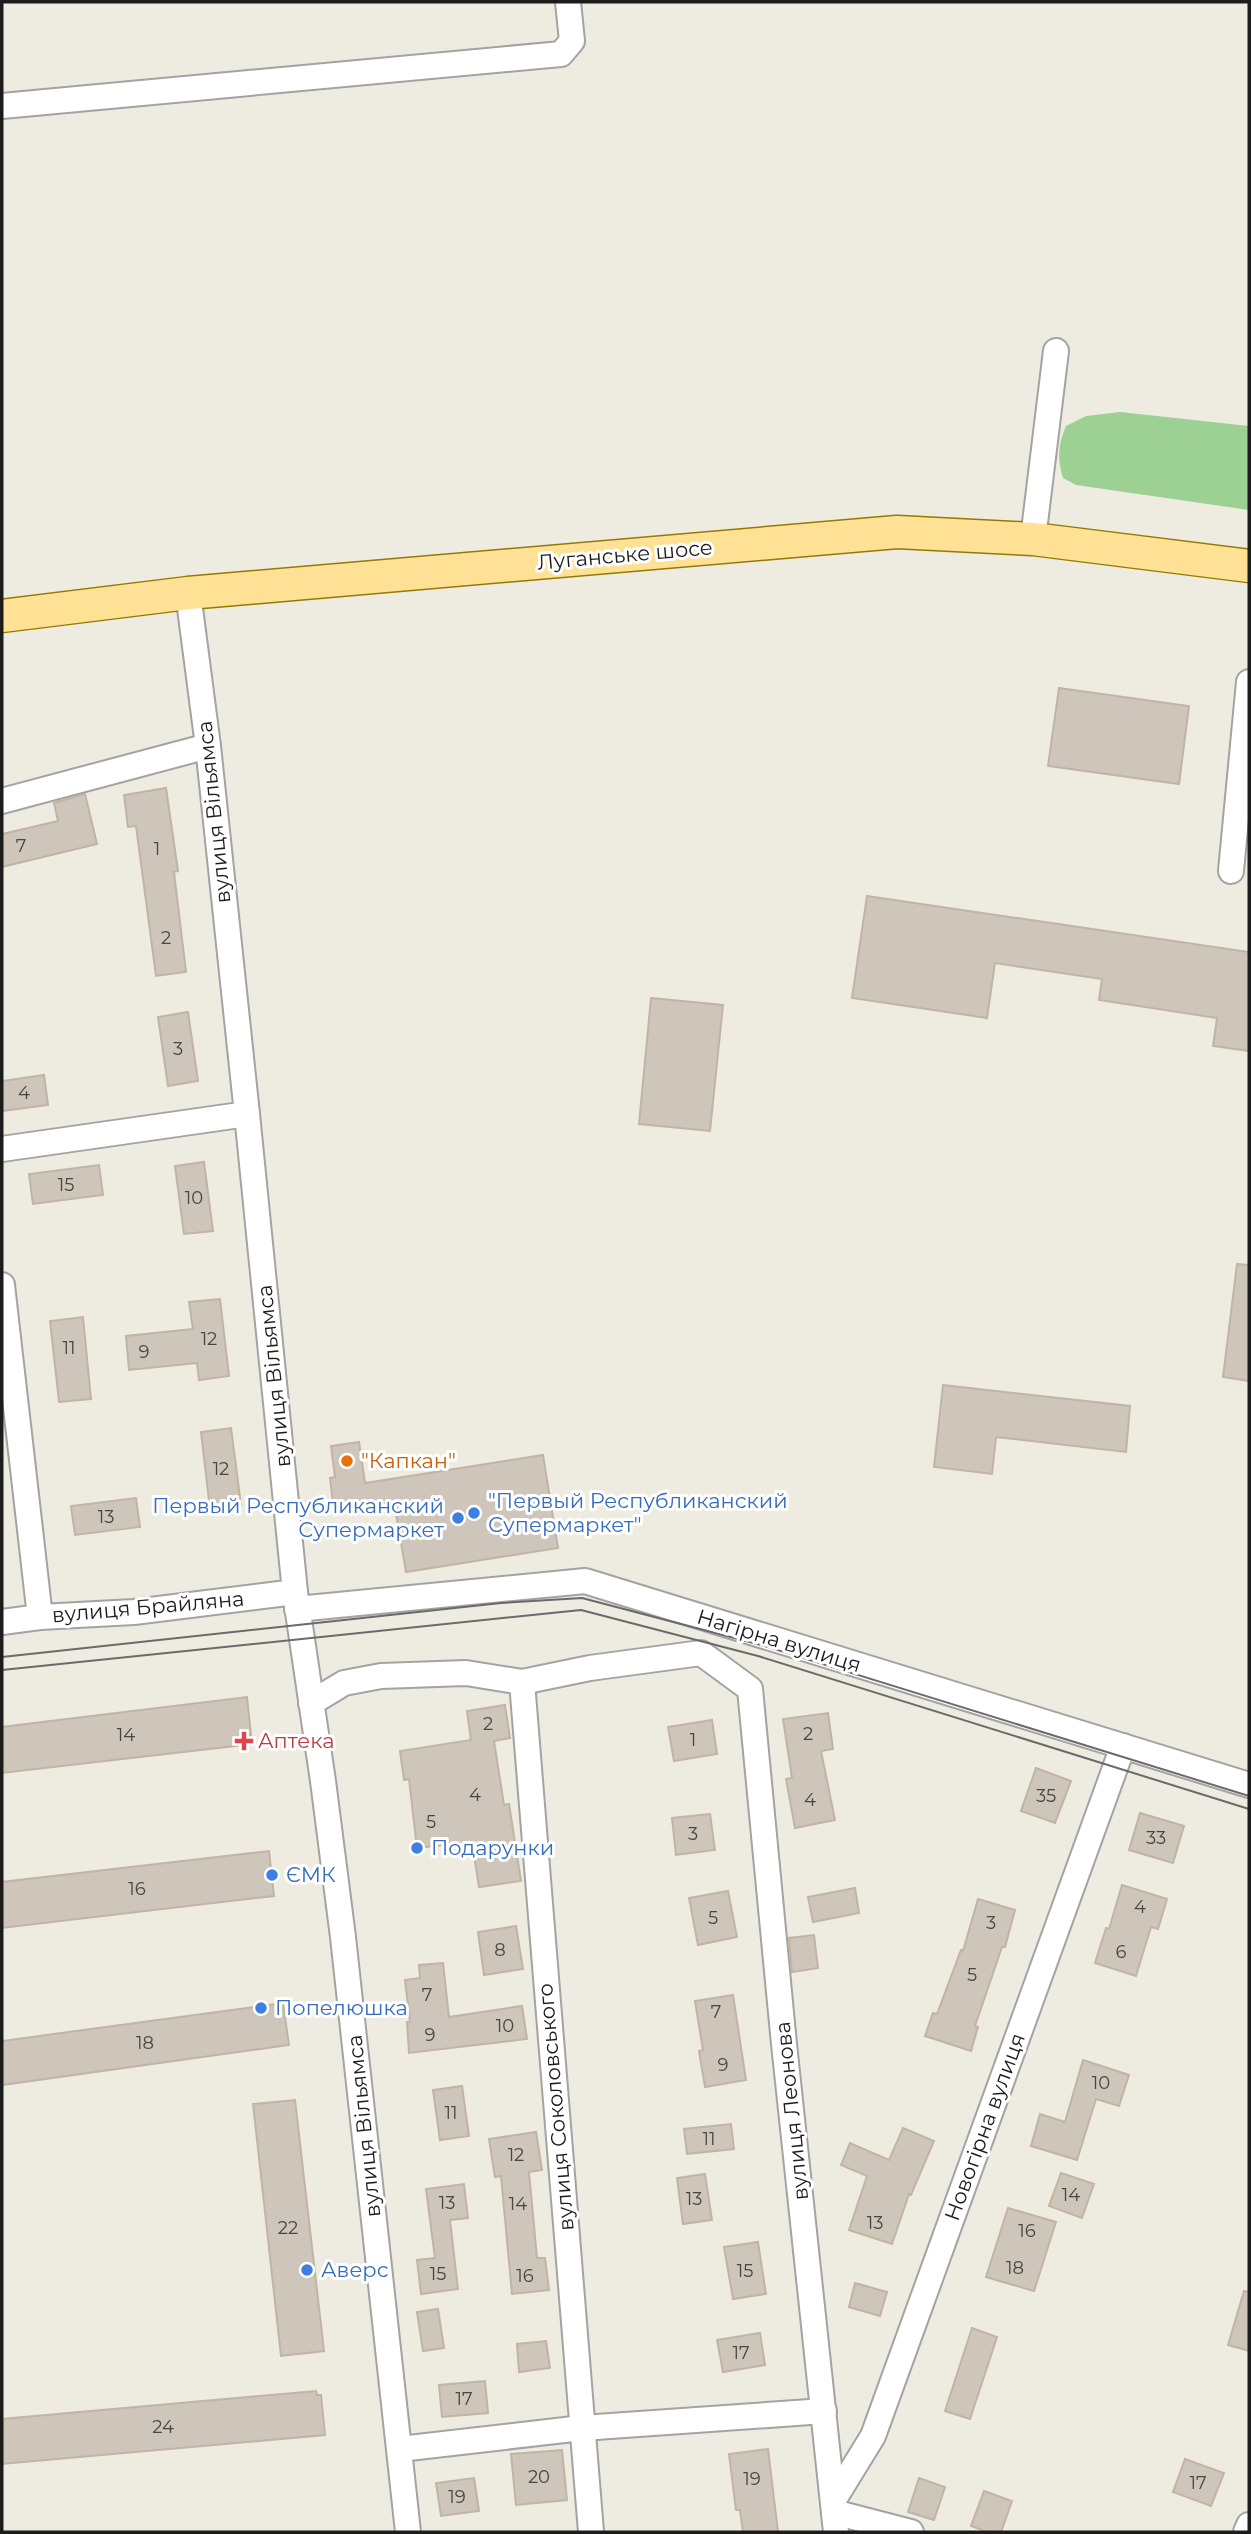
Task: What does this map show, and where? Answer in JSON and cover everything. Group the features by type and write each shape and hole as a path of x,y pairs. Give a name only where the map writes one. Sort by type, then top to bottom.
{"main road":[{"name":"Луганське шосе","path":"2,616 188,593 897,532 1033,539 1249,566"}],"street":[{"path":"2,106 561,54 572,41 568,2"},
{"path":"1033,539 1056,351"},
{"name":"вулиця Вільямса","path":"188,593 208,746 296,1601 325,1794 359,2071 408,2532"},
{"path":"1231,871 1249,682"},
{"path":"2,802 208,746"},
{"path":"2,1149 247,1115"},
{"path":"2,1285 40,1616"},
{"name":"Нагірна вулиця","path":"296,1601 585,1581 1249,1785"},
{"name":"вулиця Брайляна","path":"2,1622 40,1616 296,1601"},
{"name":"вулиця Леонова","path":"522,1682 590,1668 701,1653 750,1689 783,2031 835,2515"},
{"path":"311,1703 344,1683 381,1676 467,1673 522,1682"},
{"name":"вулиця Соколовського","path":"522,1682 591,2532"},
{"name":"Новогірна вулиця","path":"835,2515 873,2436 1123,1746"},
{"path":"400,2449 582,2428 824,2411"},
{"path":"835,2515 911,2532"},
{"path":"1246,2532 1249,2525"}],"green space":[{"path":"1120,412 1249,426 1249,510 1076,485 1063,478 1059,452 1066,426 1086,416"}],"building":[{"path":"1059,688 1189,706 1179,784 1048,766"},
{"path":"166,788 178,871 174,872 186,972 156,976 136,826 128,827 124,795"},
{"path":"85,794 97,844 2,867 2,834 58,821 54,803"},
{"path":"867,896 1249,952 1249,1051 1213,1046 1217,1018 1099,1000 1102,979 995,963 987,1018 852,998"},
{"path":"651,998 723,1005 710,1131 639,1124"},
{"path":"188,1012 198,1081 168,1086 158,1017"},
{"path":"44,1075 48,1105 2,1111 2,1081"},
{"path":"204,1162 213,1231 184,1234 175,1166"},
{"path":"99,1165 103,1195 33,1204 29,1174"},
{"path":"1237,1264 1249,1265 1249,1381 1223,1377"},
{"path":"220,1299 229,1376 199,1380 197,1363 129,1370 126,1336 193,1329 189,1302"},
{"path":"83,1317 91,1399 59,1402 50,1321"},
{"path":"943,1385 1130,1406 1126,1452 996,1437 992,1474 934,1467"},
{"path":"231,1428 241,1505 210,1509 201,1432"},
{"name":"\"Первый Республиканский Супермаркет\"","path":"359,1442 365,1483 543,1455 558,1548 406,1572 394,1502 334,1511 330,1478 335,1477 331,1446"},
{"path":"136,1498 140,1527 75,1535 71,1506"},
{"path":"247,1697 252,1744 2,1773 2,1727"},
{"path":"505,1705 510,1738 494,1741 504,1805 509,1804 521,1881 479,1887 472,1842 417,1848 409,1779 404,1780 400,1751 471,1740 467,1711"},
{"path":"828,1713 833,1749 821,1751 835,1820 795,1828 786,1779 792,1778 783,1719"},
{"path":"712,1720 717,1754 674,1761 668,1727"},
{"path":"1036,1768 1071,1781 1055,1823 1021,1811"},
{"path":"1140,1813 1184,1826 1173,1863 1129,1850"},
{"path":"710,1814 715,1850 676,1855 672,1818"},
{"path":"269,1851 274,1896 2,1928 2,1882"},
{"path":"1122,1885 1167,1899 1158,1929 1151,1927 1136,1976 1095,1963 1106,1928 1109,1929"},
{"path":"855,1888 859,1913 813,1922 808,1897"},
{"path":"728,1891 737,1937 698,1945 689,1898"},
{"path":"978,1899 1015,1910 1005,1947 1002,1947 975,2026 978,2027 971,2051 925,2036 933,2013 937,2014 961,1950 963,1951"},
{"path":"516,1926 523,1969 484,1975 478,1932"},
{"path":"814,1935 818,1968 792,1972 789,1938"},
{"path":"443,1963 449,2017 522,2006 527,2039 409,2053 407,2022 410,2022 405,1980 420,1978 419,1965"},
{"path":"733,1995 746,2080 705,2087 699,2051 703,2050 695,2001"},
{"path":"283,2003 289,2045 2,2085 2,2041"},
{"path":"1083,2060 1129,2075 1119,2106 1096,2099 1077,2160 1031,2146 1040,2114 1065,2122"},
{"path":"462,2086 469,2136 440,2140 433,2090"},
{"path":"295,2100 324,2351 281,2356 253,2104"},
{"path":"731,2124 734,2149 687,2154 684,2129"},
{"path":"903,2128 934,2141 911,2195 909,2194 892,2244 849,2230 867,2176 841,2165 850,2143 889,2160"},
{"path":"536,2132 542,2170 529,2172 537,2258 545,2258 549,2290 512,2294 501,2176 495,2177 489,2139"},
{"path":"1061,2173 1094,2184 1082,2218 1049,2206"},
{"path":"705,2174 712,2220 683,2224 677,2178"},
{"path":"464,2184 468,2218 450,2220 458,2289 421,2294 417,2260 435,2258 426,2189"},
{"path":"1008,2208 1056,2222 1034,2291 986,2277"},
{"path":"758,2242 766,2294 733,2299 724,2247"},
{"path":"855,2283 887,2292 880,2316 849,2307"},
{"path":"1244,2291 1249,2292 1249,2351 1228,2345"},
{"path":"438,2309 444,2348 423,2351 417,2312"},
{"path":"972,2328 997,2337 970,2419 945,2411"},
{"path":"760,2333 765,2365 723,2372 717,2340"},
{"path":"546,2341 550,2368 519,2372 517,2344"},
{"path":"485,2381 488,2413 442,2417 439,2385"},
{"path":"316,2391 317,2395 321,2395 325,2435 2,2464 2,2419"},
{"path":"768,2449 778,2532 743,2532 740,2510 736,2510 729,2454"},
{"path":"562,2450 567,2500 516,2505 511,2454"},
{"path":"1185,2459 1224,2473 1211,2506 1173,2492"},
{"path":"474,2478 479,2511 441,2516 436,2483"},
{"path":"919,2478 945,2487 934,2520 908,2512"},
{"path":"984,2491 1012,2501 1001,2532 987,2532 971,2526"}],"tram line":[{"path":"2,1657 501,1603 582,1598 761,1645 1249,1796"},
{"path":"2,1670 581,1610 758,1656 1249,1809"}],"place":[{"name":"\"Капкан\"","path":"347,1461"},
{"name":"\"Первый Республиканский Супермаркет\"","path":"474,1513"},
{"name":"Первый Республиканский Супермаркет","path":"458,1518"},
{"name":"Аптека","path":"244,1741"},
{"name":"Подарунки","path":"417,1848"},
{"name":"ЄМК","path":"272,1875"},
{"name":"Попелюшка","path":"261,2008"},
{"name":"Аверс","path":"307,2270"}]}
